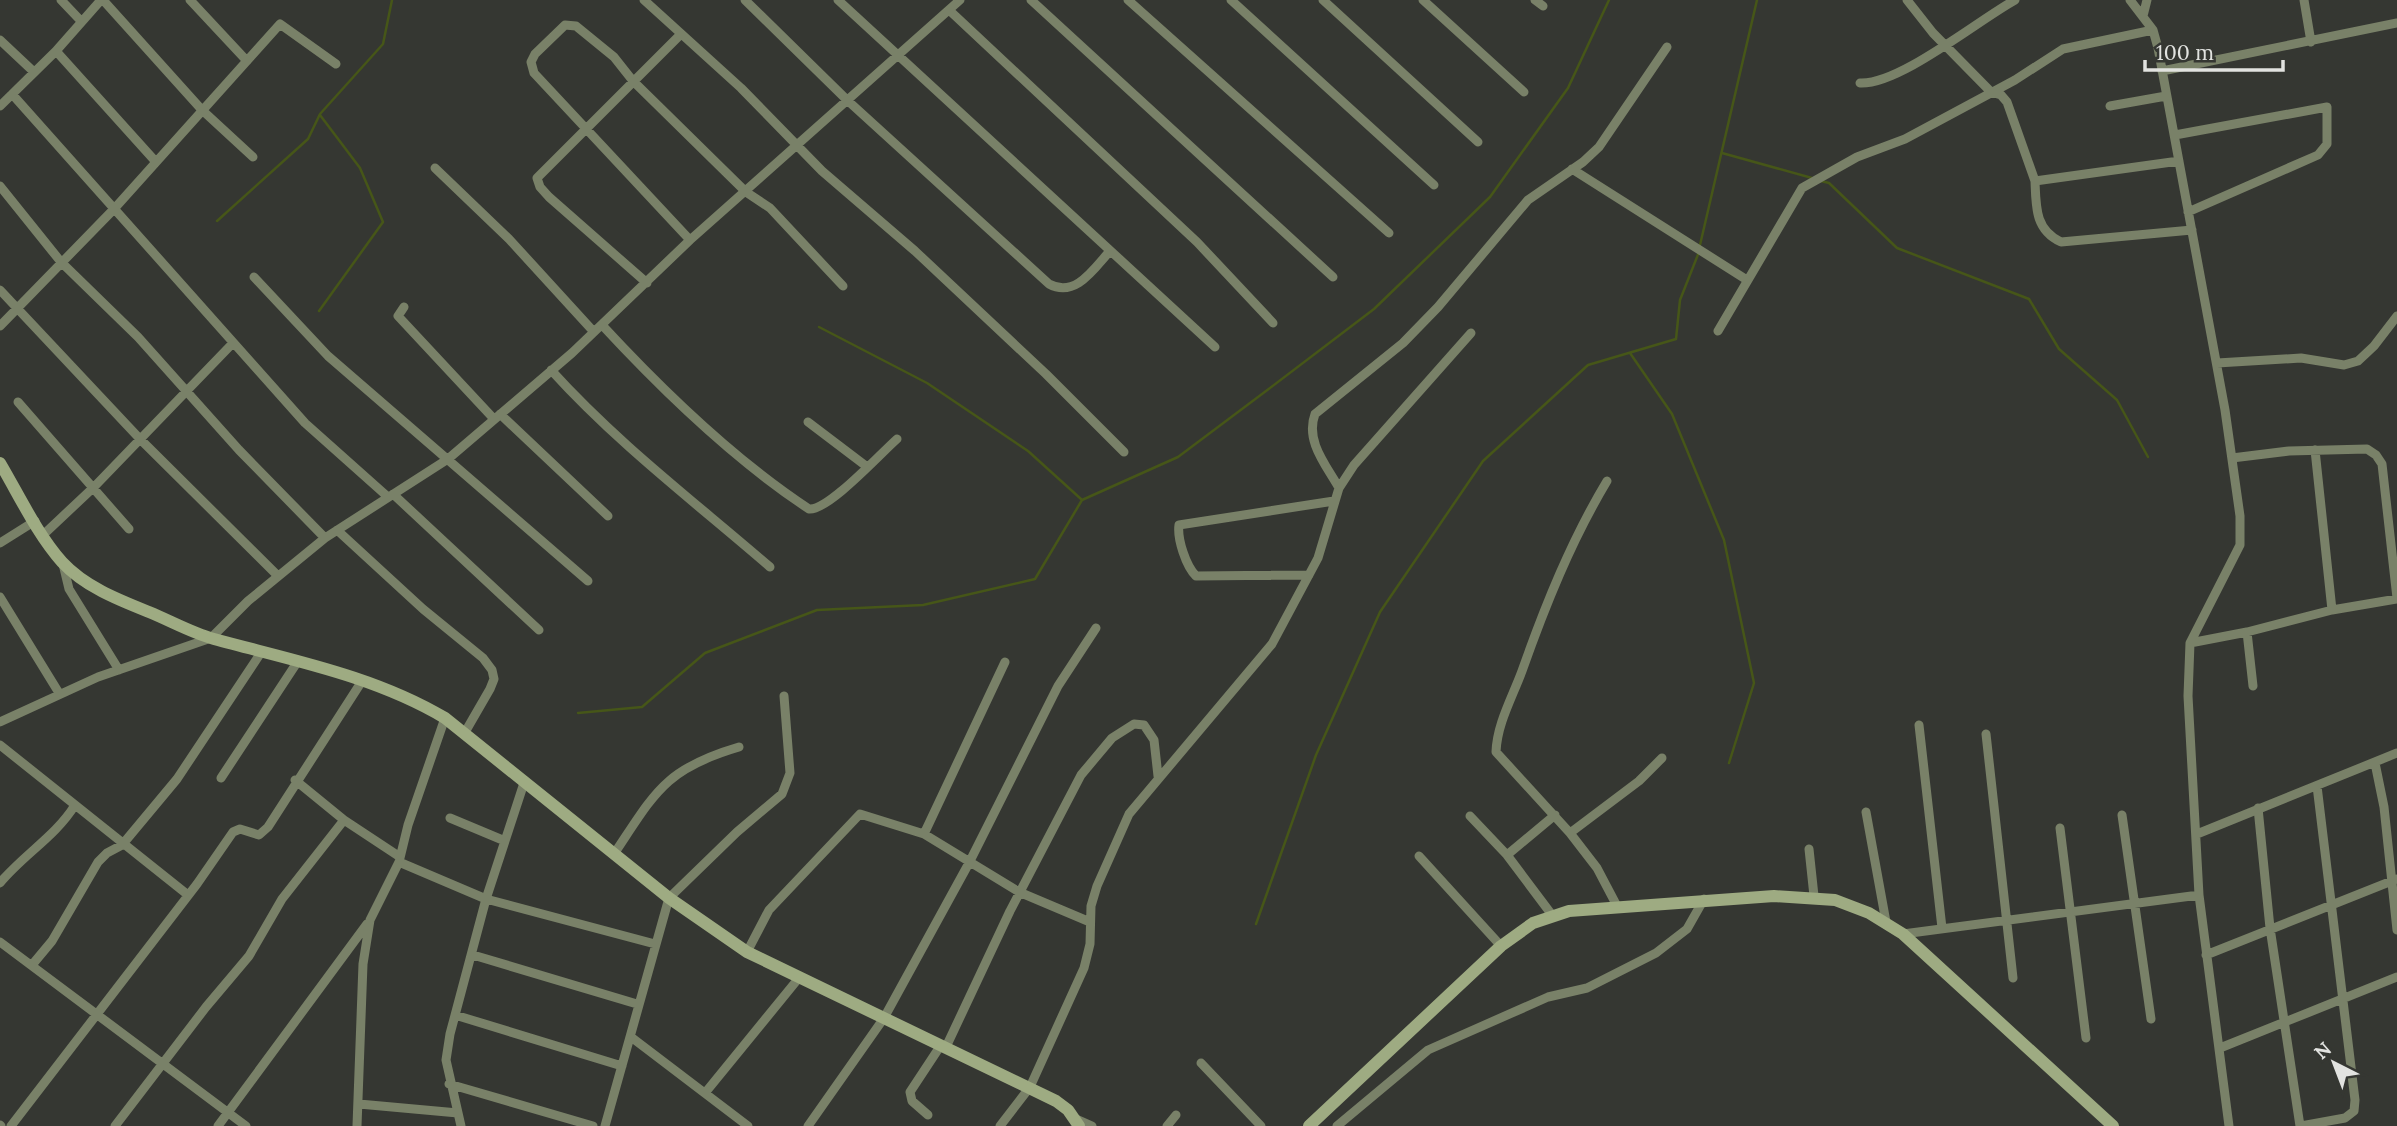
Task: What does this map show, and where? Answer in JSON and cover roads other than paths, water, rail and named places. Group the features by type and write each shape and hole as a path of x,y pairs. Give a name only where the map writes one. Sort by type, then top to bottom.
{"street":[{"path":"61,0 81,21"},
{"path":"0,106 56,51 102,0 202,110 253,157"},
{"path":"190,0 247,61"},
{"path":"644,0 741,88 795,146 915,251 1124,452"},
{"path":"745,0 847,100 1049,284 1059,289 1076,286 1109,252"},
{"path":"838,0 1109,252 1153,287 1216,347"},
{"path":"1,719 59,693 211,638 277,575 325,538 448,459 598,328 690,240 960,0"},
{"path":"1031,0 1333,277"},
{"path":"1128,0 1390,233"},
{"path":"1231,0 1434,185"},
{"path":"1323,0 1478,142"},
{"path":"1423,0 1524,92"},
{"path":"1907,0 1943,44 1991,92 2001,95 2007,102 2035,181 2040,225 2047,236 2062,242 2192,230"},
{"path":"1860,83 1872,84 1885,79 2015,0"},
{"path":"2130,0 2153,30 2175,135 2217,363 2232,458 2240,545 2190,643 2189,756 2197,834 2199,895 2229,1126"},
{"path":"2143,16 2147,0"},
{"path":"2304,0 2311,42"},
{"path":"949,10 1100,148 1197,242 1273,323"},
{"path":"690,240 534,73 531,62 535,54 571,23 614,57 633,81 746,192 770,208 843,286"},
{"path":"2162,71 2397,23"},
{"path":"0,326 114,209 280,24 336,65"},
{"path":"1718,331 1802,188 1836,167 1905,139 2063,49 2153,30"},
{"path":"647,283 549,197 538,183 541,173 587,132 680,35"},
{"path":"0,40 34,72"},
{"path":"1339,488 1312,438 1310,426 1315,414 1403,343 1438,307 1528,200 1599,147 1667,47"},
{"path":"56,51 156,162"},
{"path":"12,94 305,423 539,630"},
{"path":"2110,106 2166,96"},
{"path":"2175,135 2327,107 2327,144 2318,155 2188,212"},
{"path":"2035,181 2179,161"},
{"path":"435,168 657,383 739,455 809,509 816,510 833,499 897,439"},
{"path":"1572,169 1747,280"},
{"path":"0,186 61,262 138,337 239,450 325,538"},
{"path":"254,277 328,356 588,581"},
{"path":"0,290 141,439 277,575"},
{"path":"404,307 398,316 497,416 608,516"},
{"path":"2217,363 2301,358 2344,365 2358,360 2374,346 2397,316"},
{"path":"1000,1126 1030,1087 1084,968 1090,944 1090,922 1097,886 1129,814 1158,776 1215,715 1272,645 1318,558 1339,488 1369,444 1471,333"},
{"path":"43,535 94,487 232,344"},
{"path":"551,370 647,465 770,567"},
{"path":"18,402 129,528"},
{"path":"808,422 866,466"},
{"path":"2190,643 2397,598 2382,464 2376,455 2367,449 2315,450 2232,458"},
{"path":"2315,450 2332,610"},
{"path":"0,463 43,535 63,562 85,581 125,603 211,638 362,681 401,695 445,718 669,898 747,952 797,979 1030,1087 1056,1101 1077,1122 1092,1126"},
{"path":"1607,481 1560,572 1496,742 1496,752 1501,761 1570,833 1597,868 1617,906"},
{"path":"1309,575 1196,576 1191,571 1178,532 1179,524 1334,501"},
{"path":"0,543 35,521"},
{"path":"337,530 423,609 483,658 492,670 494,679 490,689 464,734"},
{"path":"63,562 69,589 119,670"},
{"path":"0,597 59,693"},
{"path":"808,1126 884,1018 969,863 1058,686 1096,628"},
{"path":"2248,632 2253,686"},
{"path":"32,965 52,941 98,862 107,853 122,845 177,779 262,651"},
{"path":"221,778 298,661"},
{"path":"923,834 1004,662"},
{"path":"11,1126 233,832 240,829 259,835 264,832 362,681"},
{"path":"605,1126 631,1037 637,1004 669,898 737,832 782,794 788,785 790,774 784,696"},
{"path":"218,1126 370,920 399,860 445,718"},
{"path":"928,1115 912,1101 910,1092 944,1046 1019,892 1081,775 1112,738 1134,724 1144,725 1154,740 1158,776"},
{"path":"1919,725 1942,928"},
{"path":"1986,734 2013,978"},
{"path":"0,745 188,895"},
{"path":"614,854 648,802 670,779 697,760 739,747"},
{"path":"2197,834 2258,807 2397,753"},
{"path":"1570,833 1632,787 1661,758"},
{"path":"2375,763 2394,880 2397,930"},
{"path":"296,780 344,820 399,860 486,898 655,944"},
{"path":"461,1126 449,1084 446,1060 486,898 524,783"},
{"path":"2258,807 2270,928 2301,1126 2345,1118 2354,1111 2344,998 2317,786"},
{"path":"0,883 33,847 67,819 75,805"},
{"path":"1866,812 1886,922"},
{"path":"747,952 769,910 860,814 923,834 1019,892 1090,922"},
{"path":"1507,855 1555,815"},
{"path":"2122,815 2151,1019"},
{"path":"1471,816 1507,855 1552,915"},
{"path":"450,818 505,841"},
{"path":"115,1126 249,956 282,899 344,820"},
{"path":"2060,828 2086,1038"},
{"path":"1809,849 1814,896"},
{"path":"1419,856 1501,946"},
{"path":"2206,955 2394,880"},
{"path":"1903,934 2199,895"},
{"path":"1309,1126 1501,946 1524,928 1552,915 1617,906 1704,899 1814,896 1857,908 1903,934 2113,1126"},
{"path":"1337,1126 1428,1050 1548,997 1587,988 1656,953 1687,929 1704,899"},
{"path":"357,1126 363,964 370,920"},
{"path":"0,942 246,1126"},
{"path":"473,955 637,1004"},
{"path":"2220,1048 2397,977"},
{"path":"705,1093 797,979"},
{"path":"455,1015 622,1066"},
{"path":"631,1037 748,1126"},
{"path":"1201,1063 1261,1126"},
{"path":"449,1084 593,1126"},
{"path":"359,1104 458,1112"},
{"path":"1167,1126 1176,1115"}],"waterway":[{"path":"217,221 308,139 320,114 383,44 392,0"},
{"path":"578,713 642,707 705,653 817,610 923,605 1035,579 1082,500 1178,457 1374,309 1490,197 1568,88 1609,0"},
{"path":"1700,245 1757,0"},
{"path":"319,311 383,222 360,168 320,115"},
{"path":"1722,153 1812,178"},
{"path":"1821,181 1829,183 1897,248 2029,299 2059,349 2117,400 2148,457"},
{"path":"1256,924 1316,755 1380,612 1483,461 1588,365 1676,339 1680,300 1699,252"},
{"path":"819,327 927,383 1028,451 1081,499"},
{"path":"1630,353 1672,414 1724,540 1754,683 1729,763"}]}
